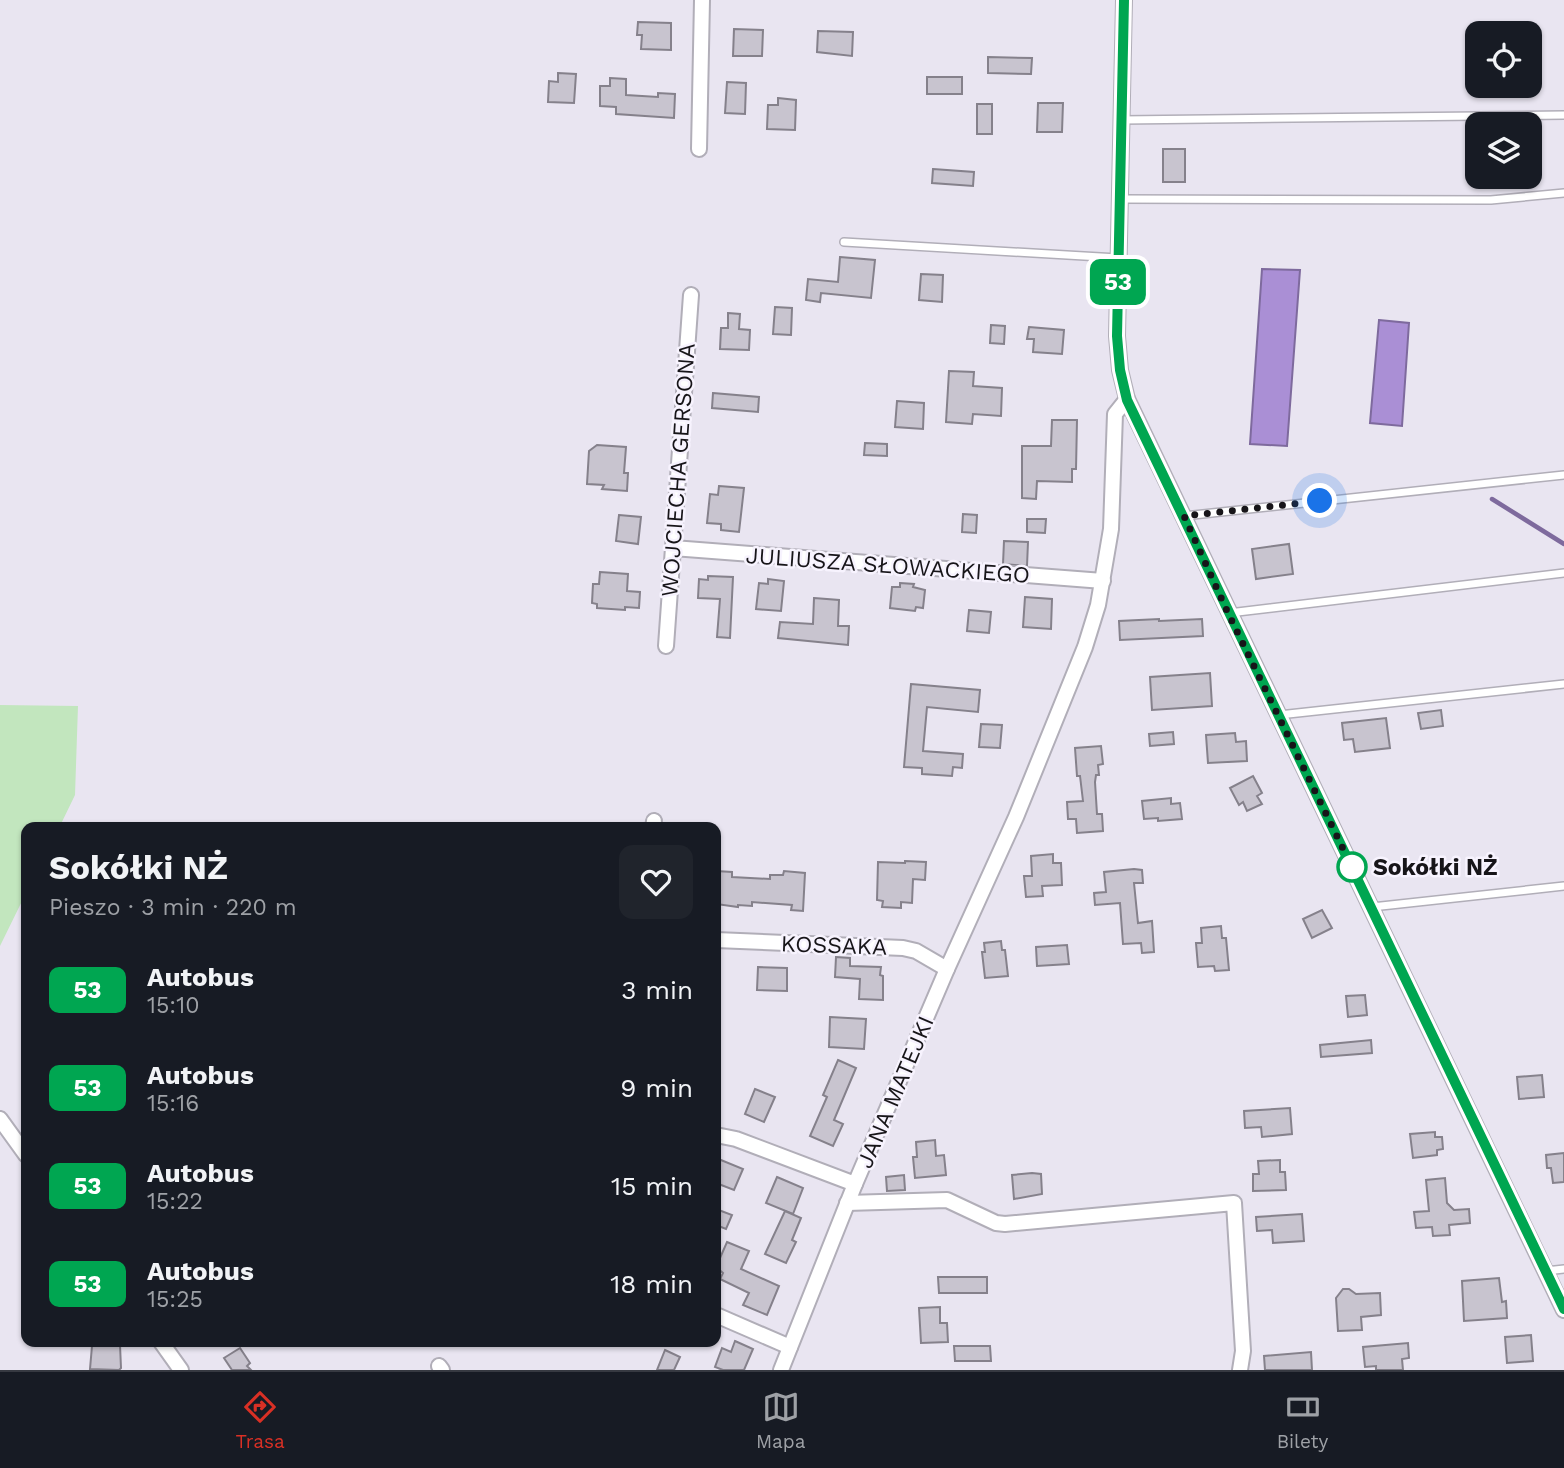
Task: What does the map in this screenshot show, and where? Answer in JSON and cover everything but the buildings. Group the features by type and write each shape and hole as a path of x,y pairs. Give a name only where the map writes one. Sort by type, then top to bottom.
{"street":[{"path":"699,149 702,0"},
{"path":"1124,0 1118,258 1119,359 1127,400 1564,1310"},
{"name":"WOJCIECHA GERSONA","path":"666,646 691,295"},
{"path":"1103,582 1111,530 1115,414 1127,400"},
{"name":"JULIUSZA SŁOWACKIEGO","path":"673,548 1103,582"},
{"name":"JANA MATEJKI","path":"781,1370 855,1184 947,969 1016,817 1085,647 1103,582"},
{"name":"KOSSAKA","path":"721,940 903,948 916,951 947,969"},
{"path":"0,1119 21,1148"},
{"path":"721,1136 736,1139 855,1184"},
{"path":"847,1203 947,1200 1001,1224 1234,1203 1243,1351 1240,1370"},
{"path":"721,1317 790,1347"},
{"path":"165,1347 181,1370"}],"lane":[{"path":"1121,120 1564,115"},
{"path":"1119,199 1491,200 1564,192"},
{"path":"844,242 1118,258"},
{"path":"1184,516 1564,475"},
{"path":"1228,613 1564,573"},
{"path":"1279,716 1564,684"},
{"path":"1372,907 1564,886"},
{"path":"1545,1271 1564,1269"}],"green space":[{"path":"0,705 78,706 75,795 62,822 21,822 21,903 0,946"}],"shaded area":[{"path":"1262,269 1300,270 1287,446 1250,444"},
{"path":"1379,320 1409,323 1402,426 1370,423"}],"waterway":[{"path":"1492,499 1564,544"}],"bus line":[{"name":"53","path":"1124,0 1117,336 1120,370 1127,400 1564,1309"}],"place":[{"name":"Sokółki NŻ","path":"1352,867"}],"route":[{"path":"1320,501 1184,516 1228,613 1352,867"}]}
